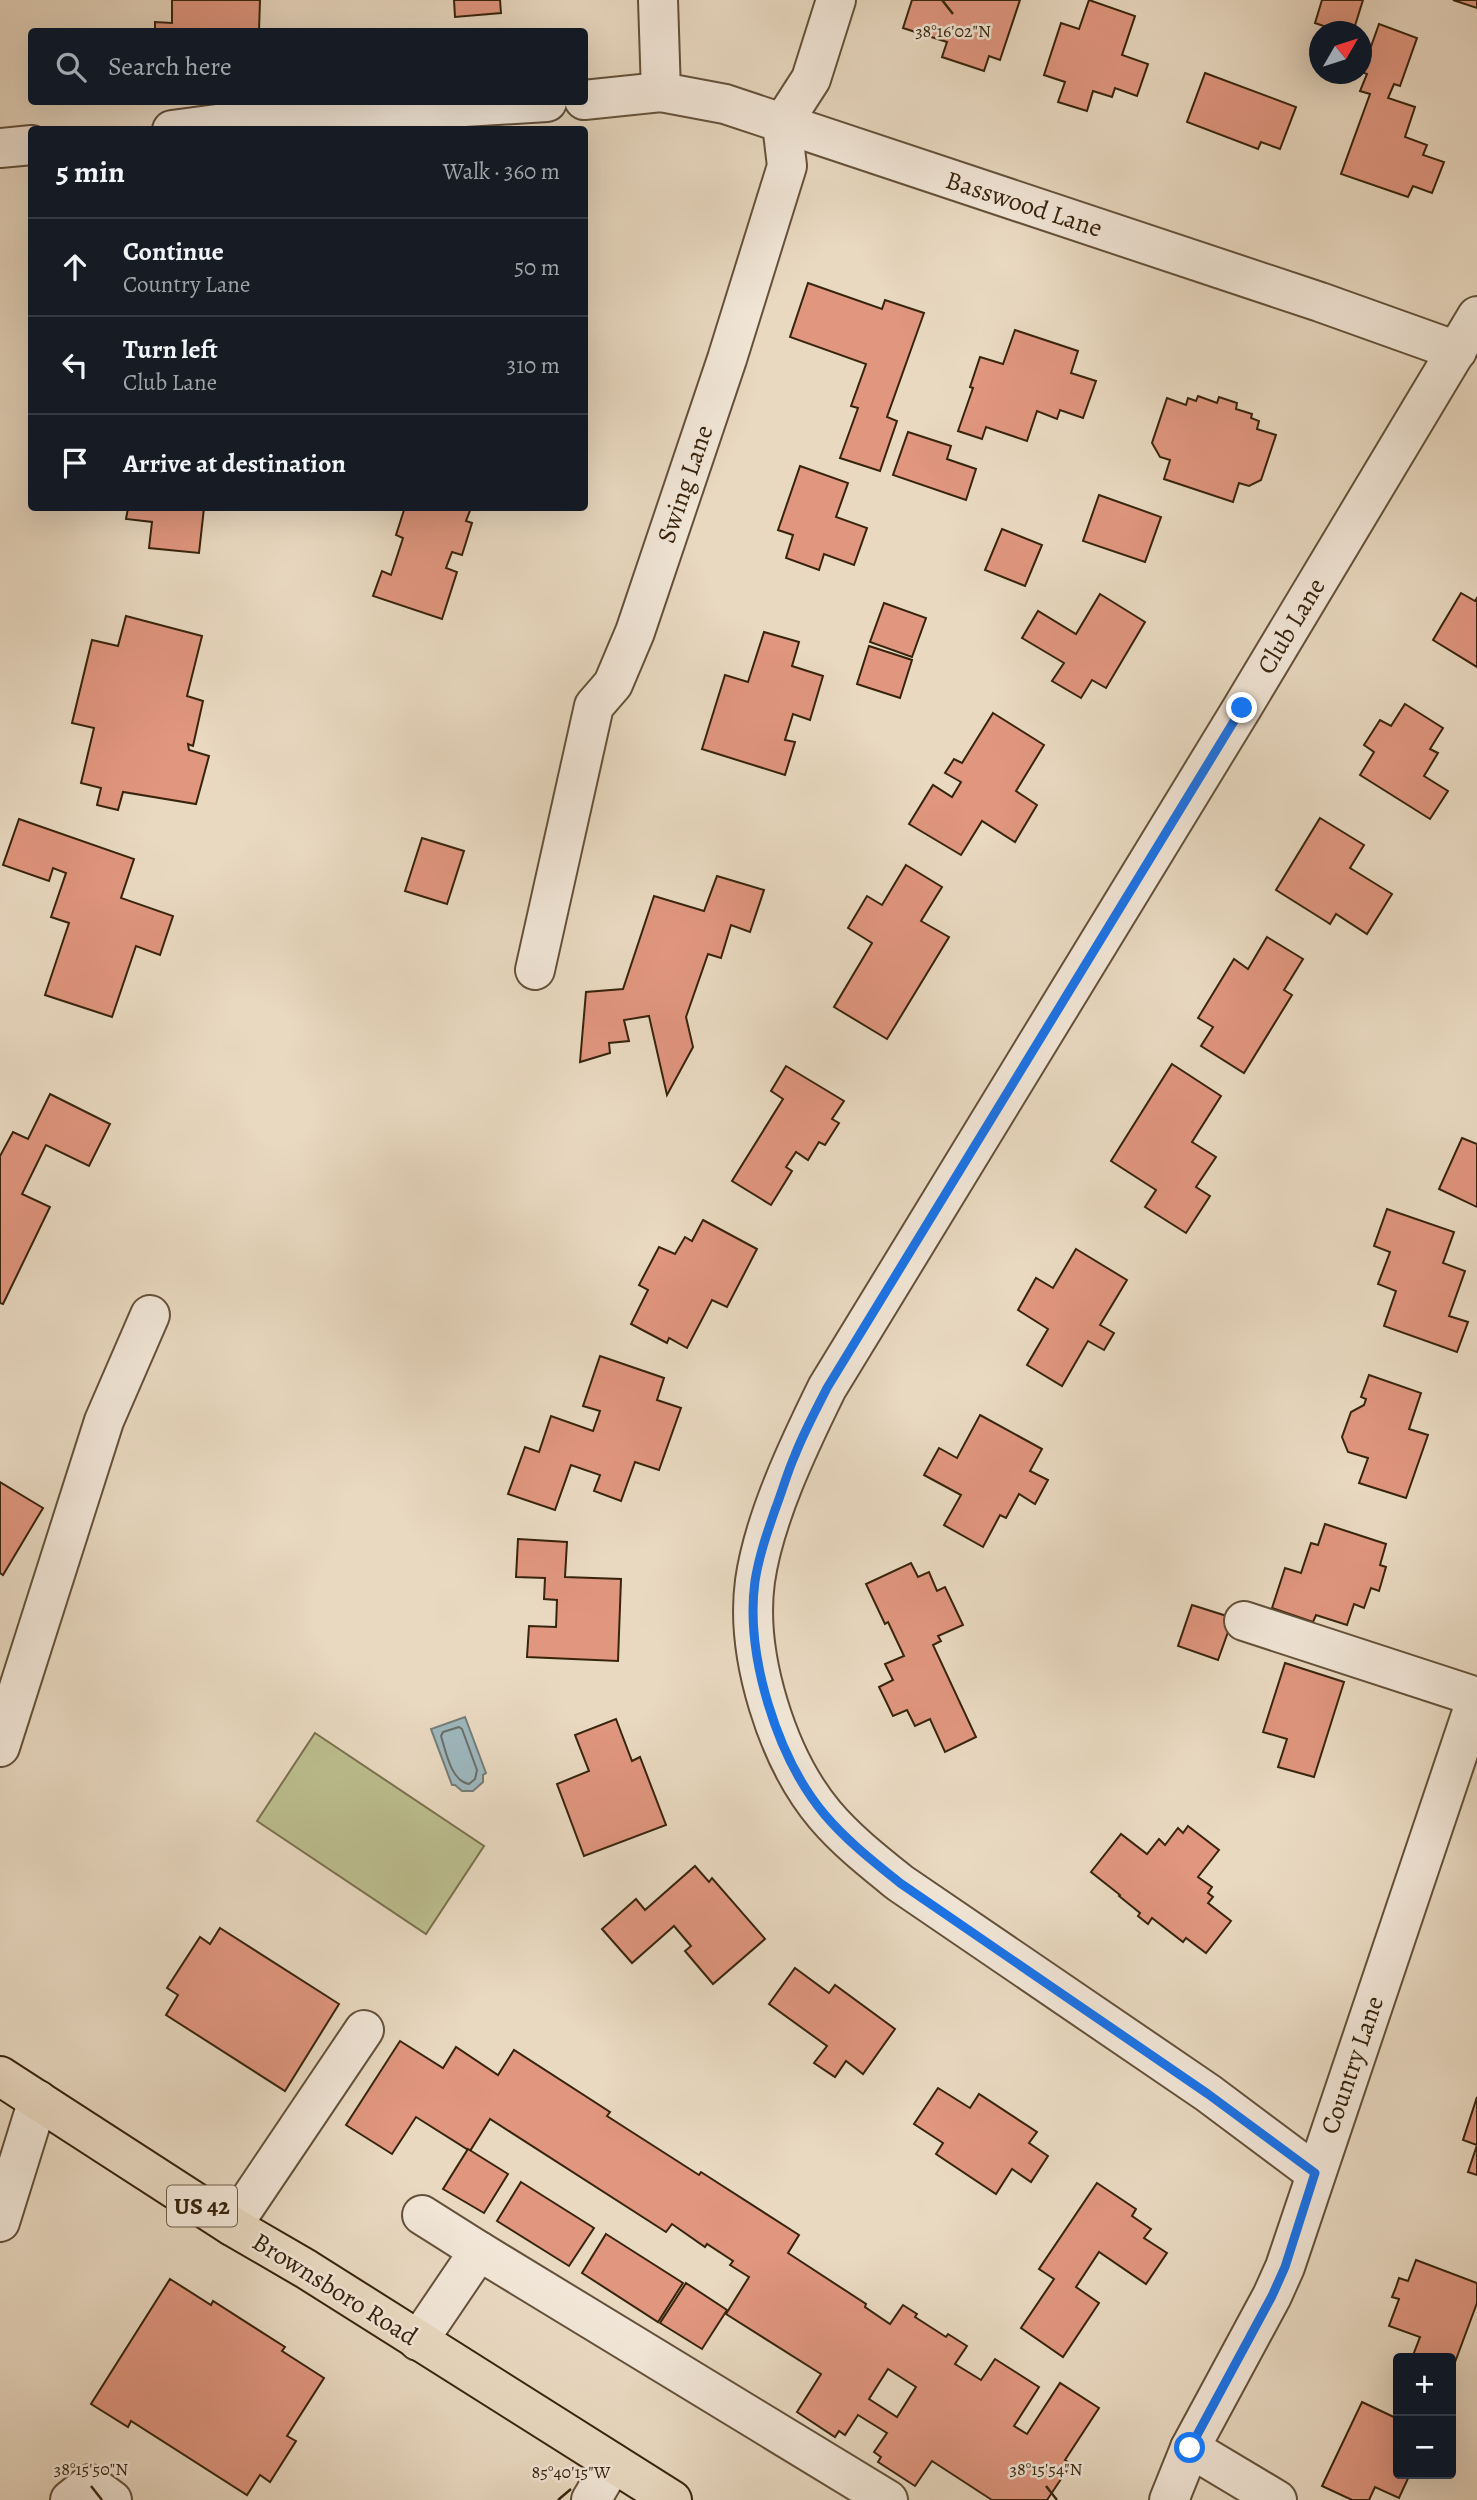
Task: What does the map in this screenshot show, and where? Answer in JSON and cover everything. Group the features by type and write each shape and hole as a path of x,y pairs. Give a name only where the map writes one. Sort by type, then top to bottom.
{"main road":[{"name":"Brownsboro Road","path":"1,2079 672,2500"}],"street":[{"path":"658,0 661,92"},
{"path":"782,124 811,79 836,0"},
{"name":"Basswood Lane","path":"588,100 661,92 725,104 1320,302 1457,351"},
{"path":"202,126 239,121 498,105"},
{"name":"Swing Lane","path":"535,970 594,706 613,684 635,632 727,359 787,166 782,124"},
{"path":"0,148 28,145"},
{"name":"Club Lane","path":"1315,2173 1208,2094 900,1883 869,1858 825,1815 807,1790 777,1731 759,1668 753,1614 755,1582 761,1551 795,1455 827,1388 1477,316"},
{"path":"0,1747 104,1421 150,1315"},
{"path":"1244,1621 1477,1697"},
{"name":"Country Lane","path":"1169,2500 1190,2448 1285,2267 1477,1697"},
{"path":"232,2226 363,2030"},
{"path":"0,2222 38,2100"},
{"path":"422,2214 888,2500"},
{"path":"418,2341 479,2251"},
{"path":"1190,2448 1276,2500"},
{"path":"591,2500 613,2463"},
{"path":"70,2500 90,2484 113,2500"}],"green space":[{"path":"315,1733 484,1846 426,1934 257,1821"}],"water":[{"path":"465,1717 486,1773 483,1775 483,1782 473,1791 462,1791 452,1785 431,1729"}],"building":[{"path":"172,0 260,0 259,28 155,28 155,22 172,23"},
{"path":"454,0 500,0 501,13 455,17"},
{"path":"912,0 1020,0 1000,60 989,56 984,71 942,57 947,42 903,28"},
{"path":"1089,0 1135,16 1122,55 1148,64 1137,96 1115,88 1112,97 1093,91 1087,111 1058,102 1065,82 1044,75 1061,23 1079,29"},
{"path":"1322,0 1363,0 1356,21 1316,21"},
{"path":"1453,0 1477,0 1477,8"},
{"path":"1379,24 1417,38 1400,86 1394,84 1388,98 1415,107 1405,137 1427,145 1423,155 1444,162 1432,193 1413,186 1408,197 1341,174 1370,94 1360,91 1363,84 1372,84 1372,44"},
{"path":"1205,73 1296,107 1280,149 1261,142 1258,149 1187,122"},
{"path":"808,283 882,309 885,300 924,313 887,417 897,421 880,471 840,458 858,408 851,406 866,364 790,337"},
{"path":"1015,330 1078,351 1071,373 1096,381 1083,418 1060,410 1057,419 1037,411 1027,441 986,427 982,439 958,431 973,388 970,387 980,357 1003,364"},
{"path":"1198,396 1217,403 1219,397 1237,403 1236,409 1252,414 1251,418 1259,421 1257,429 1276,435 1261,480 1249,486 1239,483 1233,502 1164,479 1170,460 1160,457 1152,443 1167,398 1186,405 1188,398 1196,401"},
{"path":"908,432 951,446 947,459 976,469 966,500 893,475"},
{"path":"800,466 848,483 836,517 867,528 854,565 824,554 819,570 786,558 793,535 778,530"},
{"path":"1099,495 1161,517 1145,562 1083,541"},
{"path":"127,511 204,511 199,553 149,548 152,522 126,519"},
{"path":"404,511 470,511 466,521 472,523 462,555 452,552 446,568 457,572 442,619 373,596 382,571 391,575 403,538 396,535"},
{"path":"1002,529 1042,545 1025,586 985,570"},
{"path":"1461,593 1475,601 1477,598 1477,667 1433,640"},
{"path":"1100,594 1145,622 1106,688 1092,680 1081,698 1052,681 1064,663 1022,638 1038,611 1076,634"},
{"path":"884,603 926,618 912,657 870,642"},
{"path":"126,616 202,636 187,696 203,701 193,746 188,744 189,750 209,756 196,804 123,792 118,810 97,805 101,788 81,783 94,728 72,723 92,640 118,646"},
{"path":"764,632 799,642 792,666 823,676 810,720 793,714 785,740 795,742 785,775 702,749 725,675 748,682"},
{"path":"869,646 912,660 900,698 857,684"},
{"path":"1405,704 1443,728 1430,749 1438,753 1424,776 1448,791 1430,819 1360,775 1374,752 1364,745 1380,720 1391,726"},
{"path":"993,713 1044,745 1016,791 1037,805 1015,842 982,821 961,855 909,824 933,785 952,797 961,782 945,773 954,759 962,763"},
{"path":"1320,818 1364,845 1350,868 1392,894 1367,934 1336,914 1330,924 1276,890"},
{"path":"19,819 134,859 121,898 173,916 160,955 136,946 112,1017 45,995 69,923 51,917 66,873 53,868 49,881 3,865"},
{"path":"422,838 464,851 447,904 405,891"},
{"path":"906,865 942,887 921,921 949,937 887,1039 834,1007 872,943 848,928 867,896 882,905"},
{"path":"717,876 764,890 750,932 731,925 721,958 708,954 686,1017 693,1047 667,1095 649,1016 624,1020 629,1041 609,1043 610,1053 580,1062 586,992 623,989 654,896 704,911"},
{"path":"1267,937 1303,959 1284,990 1292,995 1244,1073 1201,1046 1213,1027 1198,1018 1234,959 1248,969"},
{"path":"1172,1064 1221,1096 1192,1142 1216,1157 1196,1187 1210,1196 1186,1233 1145,1207 1156,1190 1111,1161"},
{"path":"786,1066 844,1101 832,1119 839,1123 825,1145 819,1142 808,1160 796,1152 786,1167 792,1171 771,1205 732,1181 783,1099 771,1091"},
{"path":"50,1094 110,1124 89,1166 46,1145 22,1194 50,1207 3,1304 0,1303 0,1156 13,1132 28,1139"},
{"path":"1462,1138 1477,1144 1477,1207 1439,1189"},
{"path":"1387,1209 1454,1232 1443,1263 1465,1271 1449,1316 1468,1322 1457,1352 1384,1326 1396,1291 1378,1284 1390,1252 1374,1246"},
{"path":"703,1220 757,1249 727,1307 712,1300 687,1348 669,1338 667,1343 631,1324 648,1290 639,1285 659,1247 675,1254 685,1237 692,1241"},
{"path":"1076,1249 1127,1280 1100,1325 1114,1333 1104,1350 1088,1341 1062,1386 1027,1365 1048,1329 1018,1310 1036,1278 1053,1288"},
{"path":"600,1356 664,1378 657,1400 681,1408 659,1470 635,1462 621,1501 594,1491 600,1475 571,1465 555,1510 508,1494 525,1447 539,1452 551,1416 593,1431 600,1411 583,1406"},
{"path":"1369,1375 1421,1393 1409,1429 1428,1435 1406,1498 1359,1483 1368,1458 1348,1452 1342,1437 1351,1412 1364,1405 1366,1399 1361,1397"},
{"path":"980,1415 1042,1449 1030,1471 1048,1480 1035,1504 1019,1494 1006,1518 1000,1515 983,1547 944,1525 961,1495 924,1475 939,1448 957,1458"},
{"path":"0,1482 43,1508 3,1575 0,1573"},
{"path":"1325,1524 1386,1544 1380,1565 1386,1567 1379,1591 1371,1588 1364,1608 1354,1604 1347,1625 1316,1615 1313,1622 1272,1608 1285,1568 1301,1573 1311,1543 1318,1545"},
{"path":"518,1539 567,1542 565,1577 621,1579 618,1661 527,1657 529,1626 556,1627 557,1600 544,1599 545,1578 516,1577"},
{"path":"911,1563 918,1577 929,1572 937,1591 945,1587 963,1625 938,1636 941,1641 933,1645 976,1737 945,1752 930,1719 915,1726 907,1710 893,1716 879,1687 893,1680 885,1664 904,1656 866,1584"},
{"path":"1192,1605 1233,1618 1218,1660 1178,1646"},
{"path":"1285,1663 1344,1682 1314,1777 1278,1767 1287,1739 1263,1732"},
{"path":"616,1719 632,1761 640,1757 666,1825 584,1856 557,1784 589,1771 575,1735"},
{"path":"1188,1826 1219,1850 1198,1877 1212,1887 1208,1893 1213,1897 1208,1903 1231,1921 1206,1953 1186,1938 1183,1942 1152,1918 1148,1924 1138,1916 1140,1913 1091,1872 1121,1834 1147,1854 1159,1839 1165,1845 1178,1828 1183,1833"},
{"path":"695,1866 709,1882 712,1878 765,1939 713,1984 685,1951 691,1946 674,1926 632,1963 602,1929 636,1899 645,1910"},
{"path":"220,1928 339,2004 285,2091 166,2015 178,1995 167,1988 200,1937 210,1944"},
{"path":"795,1968 829,1993 835,1985 895,2029 863,2074 846,2061 835,2077 814,2063 827,2046 769,2004"},
{"path":"400,2041 443,2068 456,2047 498,2075 514,2050 610,2112 607,2116 799,2235 788,2253 866,2304 865,2307 890,2324 903,2305 917,2314 915,2317 946,2337 948,2334 967,2346 955,2364 981,2380 995,2359 1039,2387 1014,2426 1027,2434 1060,2383 1099,2408 1065,2460 1071,2464 1047,2500 992,2500 932,2461 915,2486 878,2462 881,2457 874,2452 887,2433 858,2415 845,2435 839,2431 835,2437 797,2412 821,2374 726,2314 749,2277 730,2265 733,2261 707,2244 705,2247 672,2224 666,2232 490,2119 470,2151 416,2117 392,2154 346,2125","holes":["888,2369 916,2387 897,2417 869,2399"]},
{"path":"938,2088 970,2108 979,2094 1037,2132 1029,2143 1048,2156 1031,2182 1012,2169 996,2194 936,2154 943,2143 914,2124"},
{"path":"1477,2097 1477,2145 1463,2140"},
{"path":"1477,2145 1477,2175 1468,2172"},
{"path":"468,2149 508,2174 484,2213 443,2189"},
{"path":"521,2182 594,2228 569,2266 497,2221"},
{"path":"1097,2183 1136,2209 1132,2216 1151,2229 1144,2238 1167,2253 1146,2284 1099,2252 1076,2287 1099,2303 1063,2357 1021,2328 1054,2279 1039,2269"},
{"path":"606,2234 683,2283 658,2322 582,2273"},
{"path":"1416,2260 1477,2283 1477,2303 1456,2360 1456,2353 1414,2353 1420,2337 1389,2326 1399,2299 1392,2297 1399,2278 1408,2281"},
{"path":"170,2279 211,2305 213,2301 285,2347 282,2351 324,2378 287,2436 296,2441 270,2482 260,2475 247,2495 131,2421 128,2427 91,2404"},
{"path":"686,2283 727,2310 702,2349 660,2323"},
{"path":"1362,2402 1393,2417 1393,2479 1408,2479 1399,2498 1375,2487 1369,2500 1352,2500 1322,2486"}],"route":[{"path":"1190,2448 1272,2296 1285,2267 1315,2173 1208,2094 900,1883 869,1858 825,1815 807,1790 777,1731 759,1668 753,1614 761,1551 795,1455 827,1388 1242,708"}]}
